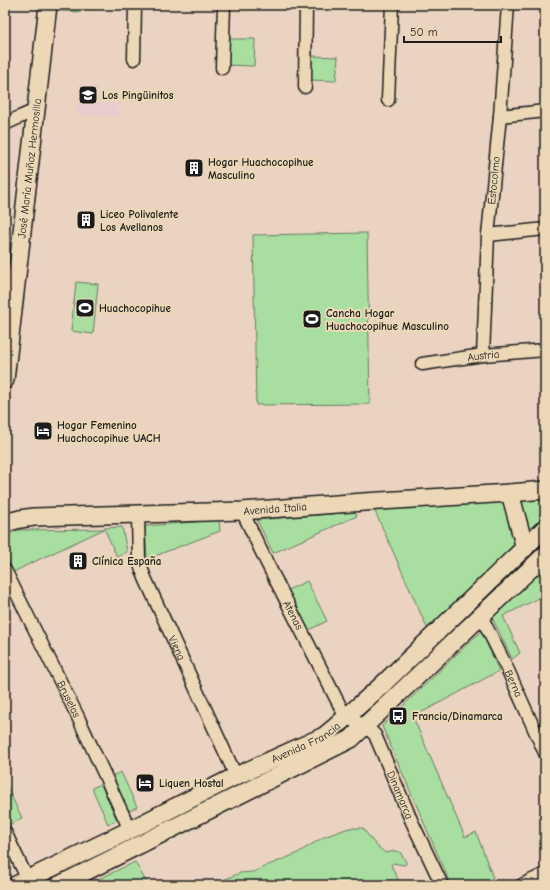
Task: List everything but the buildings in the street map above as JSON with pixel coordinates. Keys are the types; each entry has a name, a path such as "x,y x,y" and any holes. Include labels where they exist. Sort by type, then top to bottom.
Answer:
{"main road":[{"name":"José María Muñoz Hermosilla","path":"5,380 48,5"},
{"name":"Avenida Italia","path":"5,523 34,517 242,511 364,502 510,494 545,490"},
{"path":"510,494 525,548"},
{"name":"Avenida Francia","path":"22,882 130,830 236,776 324,736 346,718 545,528"},
{"name":"Avenida Francia","path":"59,885 351,739 545,555"}],"street":[{"path":"134,59 135,5"},
{"path":"222,68 224,5"},
{"path":"305,87 306,5"},
{"path":"388,100 392,5"},
{"name":"Estocolmo","path":"484,355 488,235 500,116 508,5"},
{"path":"5,124 36,110"},
{"path":"500,116 545,112"},
{"path":"488,235 545,229"},
{"name":"Austria","path":"422,364 484,355 545,350"},
{"name":"Atenas","path":"242,511 346,718"},
{"name":"Viena","path":"138,515 139,562 236,776"},
{"name":"Bruselas","path":"5,570 77,716 130,830"},
{"name":"Berna","path":"481,616 545,753"},
{"path":"346,718 366,726"},
{"name":"Dinamarca","path":"366,726 375,735 412,822 442,885"},
{"path":"5,832 22,882"},
{"path":"522,885 545,874"}],"shaded area":[{"name":"Los Pingüinitos","path":"79,85 98,87 97,103 118,104 118,117 77,114"}],"green space":[{"path":"61,5 81,5 81,12 61,11"},
{"path":"227,39 255,39 254,66 226,65"},
{"path":"310,56 338,57 336,81 309,80"},
{"name":"Cancha Hogar Huachocopihue Masculino","path":"367,233 370,404 256,405 253,235"},
{"name":"Huachocopihue","path":"76,282 98,284 93,334 71,331"},
{"path":"545,497 545,514 429,632 374,509"},
{"path":"355,512 357,516 273,553 257,520"},
{"path":"219,520 220,531 147,559 145,526"},
{"path":"122,527 127,552 117,557 104,528"},
{"path":"104,529 12,573 5,544 5,536 18,530"},
{"path":"545,562 545,595 503,616 520,653 512,659 490,613"},
{"path":"307,581 327,621 307,631 288,590"},
{"path":"481,631 499,671 413,717 465,837 476,832 493,878 478,885 451,885 382,726"},
{"path":"121,772 137,807 125,813 109,777"},
{"path":"5,783 22,818 5,827"},
{"path":"101,784 117,820 108,824 92,788"},
{"path":"349,828 363,828 376,845 386,853 394,851 400,852 406,864 393,863 391,865 401,885 212,885 240,873 253,872 296,854 324,837"},
{"path":"135,862 148,885 86,885"}],"place":[{"name":"Los Pingüinitos","path":"88,95"},
{"name":"Hogar Huachocopihue Masculino","path":"194,168"},
{"name":"Liceo Polivalente Los Avellanos","path":"86,220"},
{"name":"Huachocopihue","path":"85,308"},
{"name":"Cancha Hogar Huachocopihue Masculino","path":"312,319"},
{"name":"Hogar Femenino Huachocopihue UACH","path":"43,431"},
{"name":"Clínica España","path":"78,561"},
{"name":"Francia/Dinamarca","path":"398,716"},
{"name":"Liquen Hostal","path":"145,783"}]}
